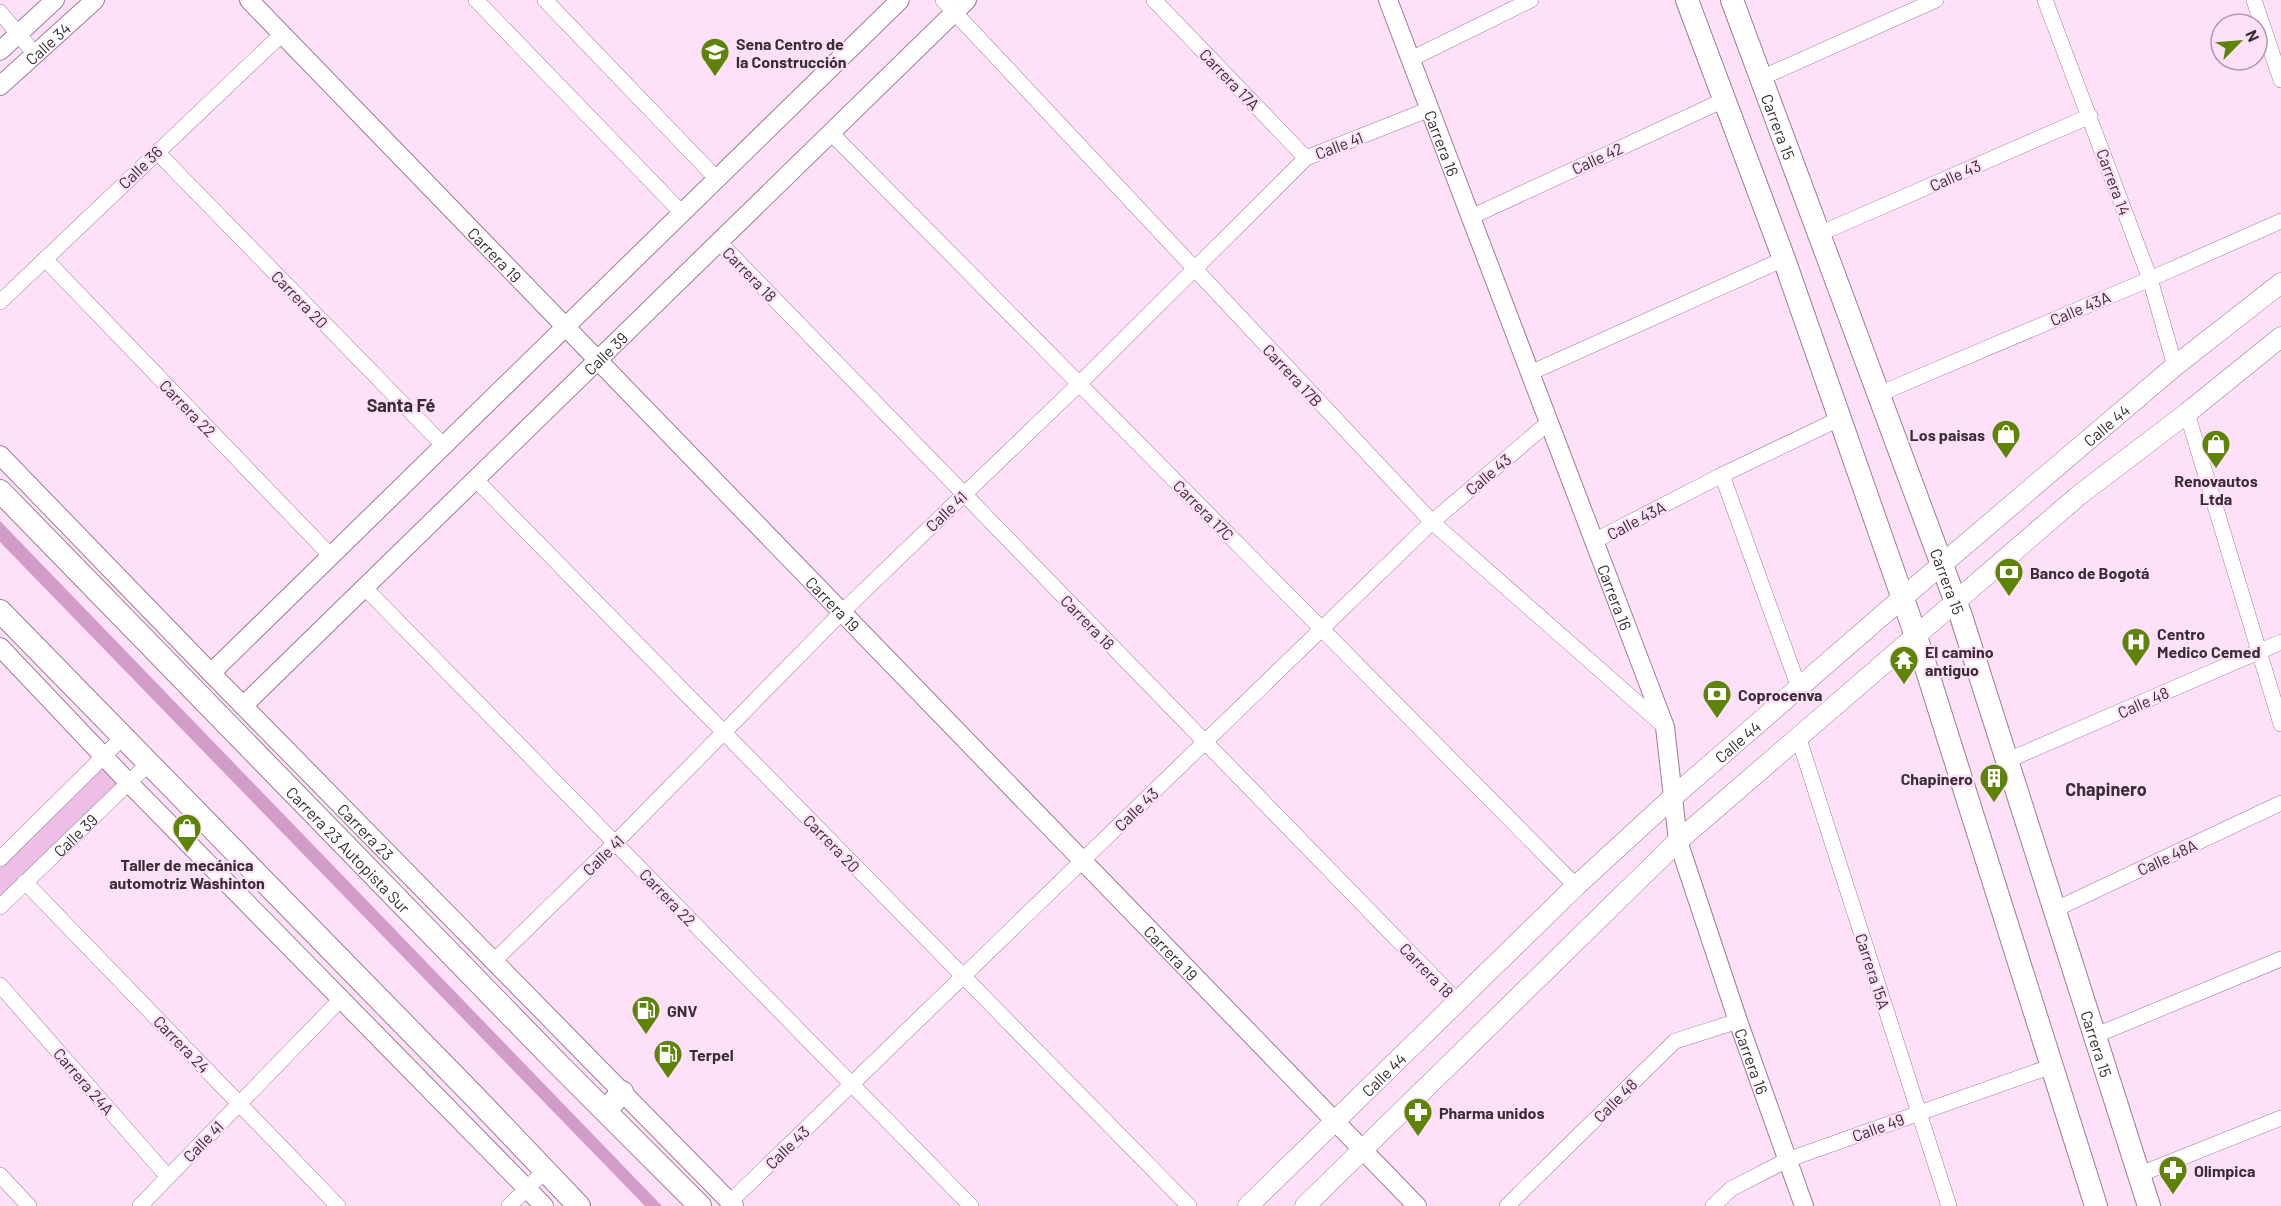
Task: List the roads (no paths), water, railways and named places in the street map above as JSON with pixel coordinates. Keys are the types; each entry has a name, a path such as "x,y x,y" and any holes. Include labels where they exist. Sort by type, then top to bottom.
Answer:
{"main road":[{"path":"1687,0 1784,259 1916,636 2096,1206"},
{"name":"Carrera 15","path":"1732,0 1943,564 2149,1206"},
{"name":"Calle 44","path":"1248,1206 1576,886 1673,797 2175,366 2281,283"},
{"path":"1305,1206 1678,841 2078,496 2187,414 2281,336"},
{"name":"Carrera 23 Autopista Sur","path":"0,491 700,1206"},
{"path":"0,611 579,1206"},
{"path":"606,1112 622,1092"}],"street":[{"name":"Calle 34","path":"0,51 56,0"},
{"name":"Calle 34","path":"0,86 95,0"},
{"name":"Carrera 19","path":"249,0 1418,1206"},
{"path":"476,0 682,213"},
{"path":"545,0 717,179"},
{"path":"211,673 444,446 569,330 682,213 900,0"},
{"name":"Carrera 16","path":"1388,0 1665,727 1678,841 1738,1021 1804,1206"},
{"path":"1411,60 1531,0"},
{"path":"1761,78 1936,0"},
{"name":"Carrera 14","path":"2045,0 2150,279 2175,366"},
{"path":"2254,0 2280,72"},
{"name":"Carrera 17A","path":"1157,1 1306,158"},
{"name":"Calle 39","path":"243,706 476,480 596,358 831,133 955,4"},
{"name":"Carrera 17B","path":"955,4 1194,269 1431,522 1665,727"},
{"path":"0,12 35,54"},
{"name":"Calle 36","path":"0,302 282,34"},
{"name":"Calle 42","path":"1471,217 1724,100"},
{"name":"Calle 41","path":"494,961 615,843 842,612 1079,384 1306,158 1430,109"},
{"name":"Calle 43","path":"1820,234 2090,116"},
{"name":"Carrera 17C","path":"831,133 1576,886"},
{"name":"Carrera 20","path":"156,152 444,446"},
{"name":"Calle 43A","path":"1879,394 2281,221"},
{"name":"Carrera 18","path":"719,242 1458,1002"},
{"name":"Carrera 22","path":"45,259 332,556"},
{"path":"1530,373 1784,259"},
{"path":"2187,414 2281,724"},
{"name":"Calle 43A","path":"1594,541 1722,475 1839,419"},
{"name":"Calle 43","path":"732,1204 852,1084 1431,522 1549,422"},
{"name":"Carrera 23","path":"0,454 243,706 732,1204"},
{"path":"1722,475 1799,688"},
{"name":"Carrera 20","path":"476,480 1189,1206"},
{"name":"Carrera 22","path":"364,588 970,1206"},
{"name":"Calle 48","path":"2006,761 2281,642"},
{"path":"0,647 129,783 544,1206"},
{"name":"Carrera 15A","path":"1798,736 1949,1206"},
{"path":"0,859 123,737"},
{"name":"Calle 39","path":"0,906 149,763"},
{"name":"Calle 48A","path":"2054,910 2281,803"},
{"name":"Carrera 24","path":"25,882 338,1206"},
{"path":"2094,1036 2281,959"},
{"name":"Carrera 24A","path":"0,984 168,1177"},
{"name":"Calle 41","path":"143,1205 342,998"},
{"name":"Calle 48","path":"1508,1206 1675,1041 1738,1021"},
{"name":"Calle 49","path":"1713,1206 1731,1190 1787,1160 2052,1066"},
{"path":"2138,1175 2281,1118"},
{"path":"509,1206 546,1170"},
{"path":"0,1175 29,1206"}],"place":[{"name":"Sena Centro de la Construcción","path":"715,78"},
{"name":"Los paisas","path":"2006,460"},
{"name":"Renovautos Ltda","path":"2216,470"},
{"name":"Banco de Bogotá","path":"2009,598"},
{"name":"Centro Medico Cemed","path":"2136,668"},
{"name":"El camino antiguo","path":"1904,686"},
{"name":"Coprocenva","path":"1717,720"},
{"name":"Chapinero","path":"1994,804"},
{"name":"Taller de mecánica automotriz Washinton","path":"187,854"},
{"name":"GNV","path":"646,1036"},
{"name":"Terpel","path":"668,1080"},
{"name":"Pharma unidos","path":"1418,1138"},
{"name":"Olimpica","path":"2173,1196"}],"district":[{"name":"Santa Fé","path":"401,405"},
{"name":"Chapinero","path":"2106,789"}]}
